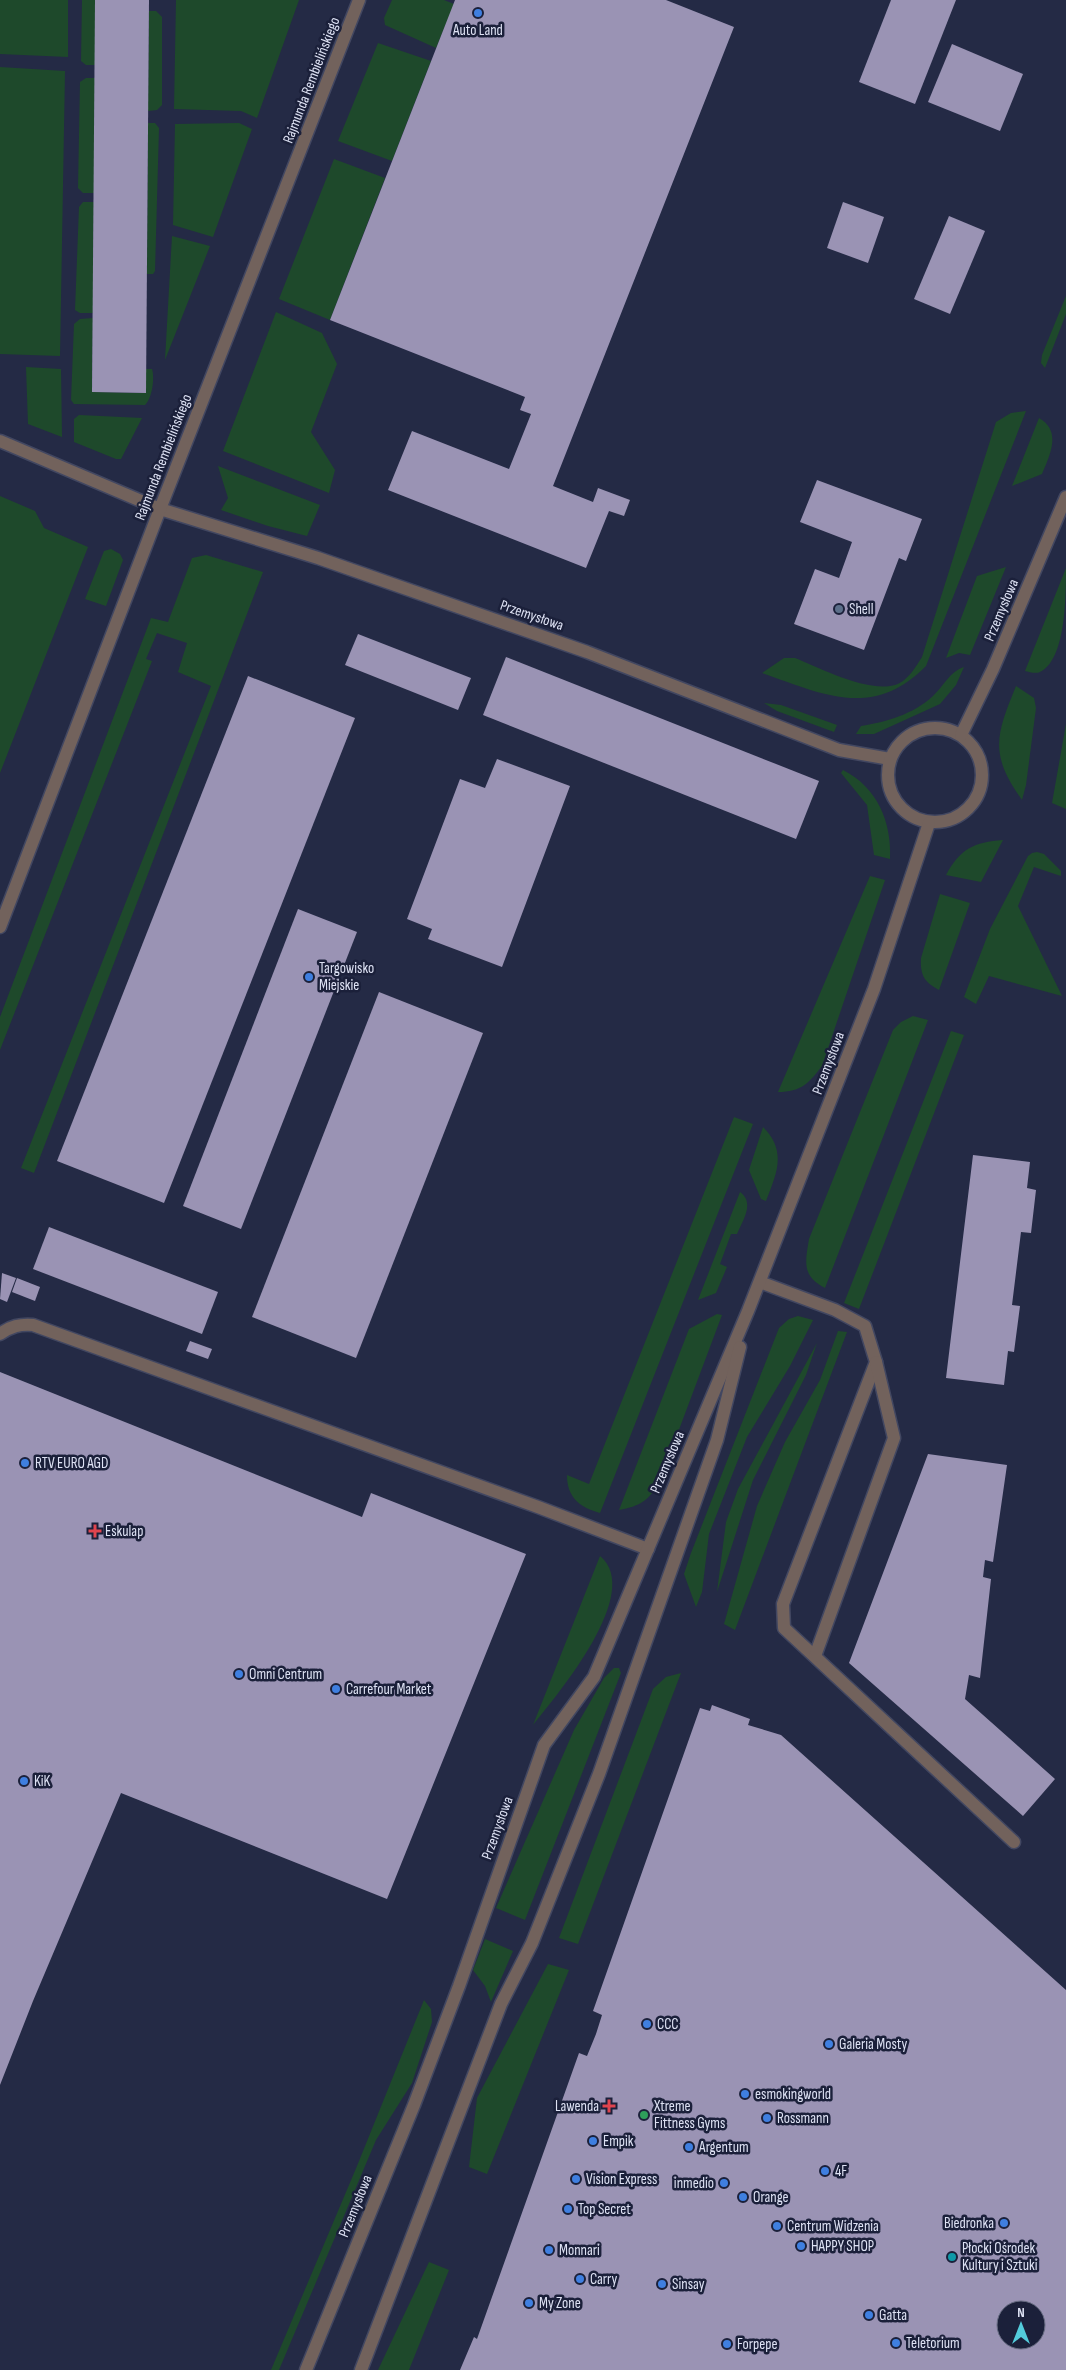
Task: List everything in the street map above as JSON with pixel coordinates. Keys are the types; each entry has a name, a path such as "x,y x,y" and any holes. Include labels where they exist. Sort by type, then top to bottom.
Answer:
{"street":[{"name":"Rajmunda Rembielińskiego","path":"0,927 160,508 359,0"},
{"name":"Przemysłowa","path":"0,441 160,508 318,558 587,652 839,750 890,759"},
{"name":"Przemysłowa","path":"961,735 993,669 1066,497"},
{"path":"941,728 961,735 976,750 983,770 980,792 969,810 950,821 929,823 909,816 894,801 887,780 890,759 902,742 920,730 941,728"},
{"name":"Przemysłowa","path":"306,2370 418,2096 544,1745 594,1677 760,1282 874,989 929,823"},
{"path":"760,1282 835,1310 865,1326 876,1362 894,1438 815,1656"},
{"name":"Przemysłowa","path":"361,2370 501,2004 532,1943 599,1774 717,1440 748,1311"},
{"path":"0,1334 8,1328 22,1324 34,1325 538,1507 648,1550"},
{"path":"876,1362 783,1604 784,1628 1014,1842"}],"green space":[{"path":"0,0 68,0 68,57 0,54"},
{"path":"82,0 95,0 95,65 86,65 81,61"},
{"path":"176,0 299,0 257,118 241,111 174,109"},
{"path":"392,0 444,0 454,4 436,48 385,25 384,18"},
{"path":"149,11 156,11 162,17 162,105 157,110 148,111"},
{"path":"378,43 431,61 392,161 338,141"},
{"path":"0,67 65,71 60,356 0,354"},
{"path":"86,78 95,78 94,193 83,193 78,188 80,82"},
{"path":"148,123 155,123 159,128 155,271 153,274 147,274"},
{"path":"239,123 252,129 213,237 173,225 175,124"},
{"path":"334,159 385,178 330,320 279,299"},
{"path":"83,202 94,202 93,313 80,313 75,310 79,207"},
{"path":"172,236 210,246 165,360"},
{"path":"1066,296 1066,314 1045,368 1041,363 1042,355"},
{"path":"276,312 322,333 337,364 311,432 335,470 329,493 223,451"},
{"path":"93,318 92,392 145,393 146,369 152,369 152,388 145,405 74,404 71,400 74,324 80,319"},
{"path":"26,367 61,369 62,437 28,424"},
{"path":"1026,411 926,666 906,683 886,693 867,697 847,698 805,688 762,673 784,658 795,658 849,680 865,684 892,686 906,679 922,657 996,422 1011,413"},
{"path":"79,415 142,418 121,459 116,459 74,442 74,419"},
{"path":"1039,418 1046,423 1052,436 1051,451 1048,459 1042,474 1012,486"},
{"path":"218,466 320,505 307,536 268,526 221,510 228,498"},
{"path":"0,496 35,511 44,528 88,547 0,773"},
{"path":"111,549 120,554 123,560 106,606 85,599 104,551"},
{"path":"206,555 263,572 34,1173 21,1168 211,686 178,672 187,643 157,633 146,659 152,661 0,1050 0,1017 151,618 168,622 192,558"},
{"path":"1006,567 970,655 959,653 946,658 977,576"},
{"path":"1066,568 1063,626 1055,655 1049,665 1040,672 1025,671"},
{"path":"964,667 956,685 940,704 874,734 856,734 861,726 890,719 917,708 933,696 954,672"},
{"path":"1016,686 1034,698 1036,708 1026,785 1022,800 1004,770 999,744 1000,731"},
{"path":"764,703 781,705 837,725 834,732 777,711"},
{"path":"1066,724 1066,809 1052,803"},
{"path":"843,770 865,786 880,807 888,832 890,859 874,855 867,805 841,773"},
{"path":"1003,840 981,882 946,875 957,859 969,849 976,845"},
{"path":"1037,852 1044,854 1061,871 1061,876 1034,867 1018,906 1062,996 989,976 976,1004 964,997 990,929 1028,856"},
{"path":"870,876 885,880 822,1066 813,1077 799,1088 778,1092"},
{"path":"940,894 970,903 939,990 926,981 922,973 921,958"},
{"path":"913,1016 928,1020 825,1288 812,1279 807,1268 809,1239 893,1030 901,1022"},
{"path":"951,1031 964,1035 859,1309 844,1303"},
{"path":"734,1117 753,1124 600,1513 593,1511 580,1504 572,1495 567,1475 589,1484"},
{"path":"763,1127 775,1145 778,1162 774,1181 766,1201 761,1199 749,1170"},
{"path":"740,1192 747,1201 746,1212 737,1234 731,1234 720,1264 727,1267 716,1293 698,1300"},
{"path":"717,1314 722,1315 659,1483 643,1502 633,1507 619,1510 689,1329"},
{"path":"798,1316 813,1320 790,1366 747,1437 709,1534 702,1592 696,1607 684,1574 691,1553 779,1328 789,1319"},
{"path":"838,1331 847,1332 735,1630 724,1624 757,1506 785,1442 820,1380"},
{"path":"817,1343 806,1375 753,1480 717,1592 726,1522 738,1489"},
{"path":"600,1556 611,1572 612,1593 605,1617 577,1667 533,1725"},
{"path":"614,1668 619,1668 621,1673 525,1920 496,1908 574,1730 604,1678"},
{"path":"681,1673 578,1944 559,1938 653,1689 666,1677"},
{"path":"485,1939 513,1951 491,2002 485,1986 473,1970"},
{"path":"548,1964 569,1970 487,2174 469,2167 477,2098"},
{"path":"424,2000 431,2009 432,2022 412,2083 376,2140 279,2370 271,2370 357,2166"},
{"path":"429,2262 449,2270 409,2370 378,2370"}],"building":[{"path":"95,0 149,0 146,393 92,392"},
{"path":"455,0 666,0 734,27 553,486 593,502 598,488 630,500 624,516 609,511 586,568 388,490 412,431 509,469 531,414 520,410 525,397 330,320"},
{"path":"891,0 956,0 915,104 859,82"},
{"path":"952,44 1023,74 1000,131 928,102"},
{"path":"843,202 884,217 868,263 827,248"},
{"path":"949,216 985,231 950,314 914,299"},
{"path":"817,480 922,519 906,561 899,558 864,650 794,624 815,569 839,578 852,542 800,522"},
{"path":"358,634 471,678 458,710 345,665"},
{"path":"506,657 819,781 796,839 483,715"},
{"path":"248,676 355,718 164,1203 57,1161"},
{"path":"497,759 570,786 502,967 428,939 432,929 407,919 460,779 485,788"},
{"path":"298,909 357,932 241,1229 183,1206"},
{"path":"379,992 483,1033 356,1358 252,1317"},
{"path":"973,1155 1030,1162 1027,1188 1036,1190 1031,1233 1021,1232 1012,1305 1020,1306 1014,1352 1008,1351 1004,1385 946,1378"},
{"path":"49,1227 218,1292 202,1334 33,1269"},
{"path":"2,1273 16,1278 7,1302 0,1299"},
{"path":"17,1278 40,1287 35,1301 12,1292"},
{"path":"190,1341 212,1349 208,1359 186,1351"},
{"name":"Omni Centrum","path":"0,1372 362,1517 371,1493 526,1554 387,1899 121,1793 33,2001 0,2085"},
{"path":"928,1454 1007,1465 993,1562 985,1560 983,1577 991,1579 980,1678 969,1675 965,1699 1055,1779 1023,1816 849,1663"},
{"name":"Galeria Mosty","path":"712,1705 750,1719 748,1725 781,1735 1066,1990 1066,2370 460,2370 474,2337 477,2339 579,2053 587,2056 596,2034 602,2015 593,2011 700,1708 710,1711"}],"place":[{"name":"Auto Land","path":"478,13"},
{"name":"Shell","path":"839,609"},
{"name":"Targowisko Miejskie","path":"309,977"},
{"name":"RTV EURO AGD","path":"25,1463"},
{"name":"Eskulap","path":"95,1531"},
{"name":"Omni Centrum","path":"239,1674"},
{"name":"Carrefour Market","path":"336,1689"},
{"name":"KiK","path":"24,1781"},
{"name":"CCC","path":"647,2024"},
{"name":"Galeria Mosty","path":"829,2044"},
{"name":"esmokingworld","path":"745,2094"},
{"name":"Lawenda","path":"609,2106"},
{"name":"Xtreme Fittness Gyms","path":"644,2115"},
{"name":"Rossmann","path":"767,2118"},
{"name":"Empik","path":"593,2141"},
{"name":"Argentum","path":"689,2147"},
{"name":"4F","path":"825,2171"},
{"name":"Vision Express","path":"576,2179"},
{"name":"inmedio","path":"724,2183"},
{"name":"Orange","path":"743,2197"},
{"name":"Top Secret","path":"568,2209"},
{"name":"Biedronka","path":"1004,2223"},
{"name":"Centrum Widzenia","path":"777,2226"},
{"name":"HAPPY SHOP","path":"801,2246"},
{"name":"Monnari","path":"549,2250"},
{"name":"Płocki Ośrodek Kultury i Sztuki","path":"952,2257"},
{"name":"Carry","path":"580,2279"},
{"name":"Sinsay","path":"662,2284"},
{"name":"My Zone","path":"529,2303"},
{"name":"Gatta","path":"869,2315"},
{"name":"Teletorium","path":"896,2343"},
{"name":"Forpepe","path":"727,2344"}]}
